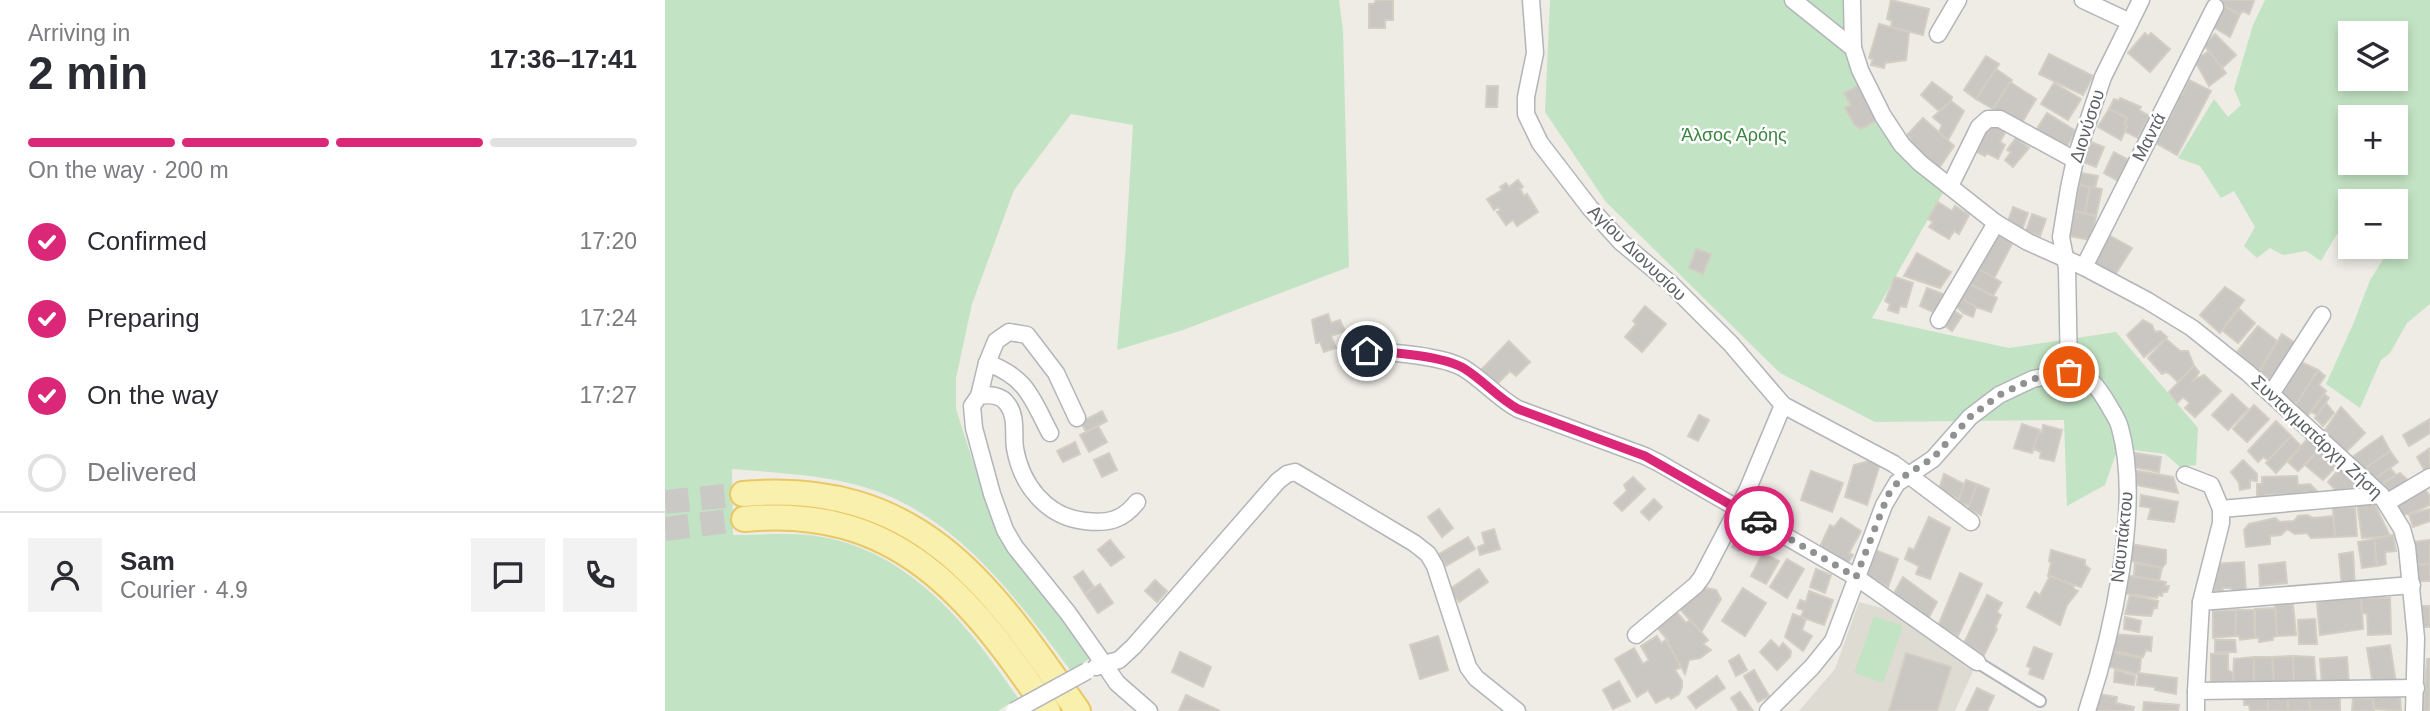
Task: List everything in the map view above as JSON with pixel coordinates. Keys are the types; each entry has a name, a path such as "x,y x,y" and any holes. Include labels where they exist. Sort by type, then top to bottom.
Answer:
{"main road":[{"path":"743,494 800,492 839,498 879,510 929,538 950,554 998,601 1029,640 1078,711"},
{"path":"744,519 787,517 826,521 866,533 907,554 936,574 961,597 999,643 1048,711"}],"street":[{"name":"Αγίου Διονυσίου","path":"1531,0 1535,53 1525,109 1536,136 1598,218 1731,344 1783,405"},
{"path":"1793,0 1853,48"},
{"path":"1852,0 1853,48"},
{"path":"1938,34 1958,0"},
{"path":"2083,0 2130,22"},
{"name":"Διονύσου","path":"2066,259 2061,240 2062,228 2075,160 2103,77 2141,0"},
{"name":"Μαντά","path":"2084,267 2215,7"},
{"name":"Συνταγματάρχη Ζήση","path":"1853,48 1860,70 1893,133 1913,156 1996,223 2028,242 2084,267 2148,301 2192,328 2271,394 2383,499 2405,538 2423,638 2414,711"},
{"path":"1949,186 1979,127 1988,119 2000,119 2075,160"},
{"path":"1939,320 1996,223"},
{"path":"1768,711 1825,653 1843,617 1888,495 1896,483 1939,453 1970,417 1999,395 2033,379 2069,372 2066,259"},
{"path":"2271,394 2322,314"},
{"path":"1077,418 1056,373 1027,335 1009,332 996,341 987,363 979,396 972,406 974,428 1005,530 1117,683 1149,711"},
{"path":"1367,351 1413,356 1457,365 1518,409 1645,456 1856,577 1977,662 2040,701"},
{"path":"987,363 1016,376 1029,393 1050,433"},
{"name":"Ναυπάκτου","path":"2069,372 2086,376 2095,382 2120,425 2127,465 2125,541 2109,630 2087,711"},
{"path":"979,396 994,396 1009,405 1013,415 1015,447 1020,468 1034,492 1053,512 1076,520 1103,522 1121,518 1137,502"},
{"path":"1636,635 1696,585 1738,510 1783,405 1877,454 1909,474 1971,522"},
{"path":"1014,711 1052,688 1087,671 1119,660 1278,481 1287,474 1296,472 1428,554 1437,571 1468,667 1476,678 1517,711"},
{"path":"2185,475 2211,485 2221,509 2221,523 2201,602 2196,711"},
{"path":"2221,509 2383,499 2430,477"},
{"path":"2201,602 2412,585"},
{"path":"2196,691 2416,688"}],"shaded area":[{"path":"1859,602 1896,612 1974,669 1955,711 1799,711 1835,669"}],"green space":[{"path":"665,0 1339,0 1343,30 1349,267 1183,330 1117,350 1133,125 1071,114 1014,190 972,304 956,378 956,409 997,530 1092,657 1071,671 1029,615 982,562 928,517 897,500 864,487 832,479 732,469 733,535 809,535 844,542 875,555 904,572 931,592 955,616 1018,698 998,711 665,711"},
{"name":"Άλσος Αρόης","path":"1550,0 1847,0 1852,69 1944,191 1872,318 2009,348 2116,332 2198,428 2196,465 2180,467 2165,454 2118,448 2105,485 2067,506 2064,420 1875,422 1780,373 1606,202 1545,112"},
{"path":"2265,0 2430,0 2430,304 2407,323 2390,353 2381,360 2360,408 2326,384 2370,280 2383,259 2408,259 2408,189 2338,189 2338,234 2321,261 2306,251 2283,255 2270,248 2257,258 2244,246 2255,227 2234,191 2221,198 2200,166 2178,158 2214,99 2228,117 2241,105 2234,89 2253,25"},
{"path":"1874,616 1903,626 1883,683 1854,673"}],"building":[{"path":"1376,0 1393,0 1393,20 1385,20 1385,28 1369,28 1369,4 1374,4"},
{"path":"1891,0 1929,9 1923,35 1891,27 1892,21 1887,19"},
{"path":"2223,0 2254,1 2249,14 2243,11 2240,14 2221,5"},
{"path":"2221,5 2240,14 2230,37 2210,25"},
{"path":"1879,24 1909,32 1906,60 1885,63 1884,68 1871,65 1873,59 1869,58"},
{"path":"2145,33 2148,36 2151,33 2170,49 2150,72 2128,53"},
{"path":"2215,34 2236,55 2222,68 2204,45"},
{"path":"2209,51 2226,73 2209,86 2195,61"},
{"path":"2049,54 2093,76 2083,95 2039,74"},
{"path":"1986,56 1999,64 1976,99 1964,90"},
{"path":"1996,69 2012,80 1993,109 1976,99"},
{"path":"2189,80 2211,91 2177,155 2156,143 2155,138 2160,136 2167,122 2166,117 2171,116 2178,101 2176,96 2182,95"},
{"path":"1932,82 1952,97 1939,111 1921,95"},
{"path":"2010,82 2036,99 2020,126 1993,109"},
{"path":"2054,83 2081,99 2068,120 2041,104"},
{"path":"1859,85 1878,120 1861,129 1854,124 1845,108 1851,105 1844,93"},
{"path":"1487,86 1498,86 1497,107 1486,107"},
{"path":"2120,98 2141,107 2139,110 2149,116 2138,138 2124,131 2127,118 2109,109 2114,99 2119,101"},
{"path":"1951,101 1964,111 1948,140 1939,132 1942,125 1933,117"},
{"path":"2109,109 2127,118 2124,124 2127,126 2121,140 2098,127"},
{"path":"2047,113 2076,131 2064,151 2035,132"},
{"path":"1923,118 1954,146 1939,168 1908,141 1911,138 1907,135"},
{"path":"1993,123 2006,131 2000,142 2005,145 1998,159 1971,149 1983,127 1989,130"},
{"path":"2016,138 2029,148 2013,167 2005,160 2011,152 2007,150"},
{"path":"2091,142 2104,147 2096,167 2083,162"},
{"path":"2114,152 2132,162 2122,183 2104,173"},
{"path":"2081,173 2098,176 2095,188 2079,185"},
{"path":"1518,180 1523,187 1520,189 1524,196 1527,194 1538,212 1517,226 1513,220 1506,225 1497,212 1500,210 1498,207 1494,210 1487,199 1502,190 1500,187 1506,183 1509,187"},
{"path":"2079,185 2090,187 2085,213 2074,211"},
{"path":"2090,187 2102,189 2096,216 2085,213"},
{"path":"1938,202 1952,211 1955,206 1969,215 1959,234 1954,231 1949,239 1929,227 1933,222 1928,219"},
{"path":"2013,207 2028,213 2022,230 2007,224"},
{"path":"2074,211 2096,216 2091,240 2069,236"},
{"path":"2032,214 2046,219 2040,236 2026,231"},
{"path":"1997,232 2013,242 1994,278 1976,267"},
{"path":"2107,234 2132,248 2115,275 2092,263"},
{"path":"1696,249 1711,254 1703,274 1689,268"},
{"path":"1917,253 1951,272 1940,288 1904,276"},
{"path":"1976,267 2001,282 1993,296 1968,283"},
{"path":"1895,277 1913,283 1906,307 1900,306 1898,313 1888,310 1890,304 1885,301"},
{"path":"1968,283 1997,298 1991,312 1960,298"},
{"path":"2225,287 2244,300 2220,333 2200,315"},
{"path":"1927,288 1943,294 1935,313 1920,306"},
{"path":"1960,298 1976,307 1973,317 1963,313 1955,305"},
{"path":"1645,306 1666,324 1642,352 1625,337 1636,324 1633,321"},
{"path":"1950,308 1962,316 1952,331 1945,326 1947,324 1942,319"},
{"path":"2239,309 2255,323 2238,343 2222,330"},
{"path":"1328,314 1331,323 1340,320 1345,331 1331,336 1336,348 1324,352 1320,342 1316,343 1312,320"},
{"path":"2143,320 2152,325 2155,332 2160,331 2167,337 2144,357 2127,335"},
{"path":"2258,326 2277,341 2259,372 2237,352"},
{"path":"2282,334 2298,345 2274,382 2259,372"},
{"path":"2166,339 2180,351 2188,351 2194,366 2178,382 2166,372 2162,374 2148,358"},
{"path":"1509,341 1530,362 1516,376 1510,371 1495,386 1480,371"},
{"path":"2297,360 2318,370 2298,402 2292,402 2279,390"},
{"path":"2194,366 2199,372 2194,380 2204,375 2221,391 2195,417 2185,408 2190,403 2183,397 2177,403 2169,392"},
{"path":"2318,370 2325,376 2319,385 2326,391 2307,417 2295,406"},
{"path":"2232,394 2248,409 2228,430 2212,415"},
{"path":"2324,394 2329,398 2317,415 2311,412"},
{"path":"2326,403 2334,413 2323,426 2315,418"},
{"path":"2254,405 2269,419 2247,442 2233,429"},
{"path":"2341,407 2365,433 2344,454 2323,433"},
{"path":"1102,411 1107,421 1086,432 1081,422"},
{"path":"1699,415 1709,420 1698,441 1688,436"},
{"path":"2430,419 2430,433 2409,446 2403,435"},
{"path":"2276,421 2291,436 2268,460 2263,457 2258,462 2248,451"},
{"path":"2022,424 2040,430 2032,453 2014,448"},
{"path":"2043,425 2062,430 2054,461 2040,458 2041,452 2033,449 2039,432 2042,433"},
{"path":"1098,426 1107,442 1089,452 1080,435"},
{"path":"2291,436 2301,446 2276,473 2266,463"},
{"path":"2382,436 2390,451 2363,470 2351,458"},
{"path":"2308,438 2319,450 2298,471 2288,462"},
{"path":"1075,442 1080,454 1063,462 1057,451"},
{"path":"2430,448 2430,468 2425,471 2417,457"},
{"path":"2319,450 2336,467 2323,480 2305,465"},
{"path":"2390,451 2398,462 2375,479 2363,470"},
{"path":"1109,453 1117,470 1102,477 1094,460"},
{"path":"2135,453 2161,457 2159,472 2133,467"},
{"path":"1876,459 1879,467 1867,505 1845,497 1854,465"},
{"path":"2243,460 2257,474 2257,481 2250,480 2250,488 2240,490 2239,483 2231,472"},
{"path":"2340,468 2361,487 2351,495 2341,496 2328,482"},
{"path":"2390,468 2396,475 2380,485 2375,479"},
{"path":"2133,470 2173,477 2178,493 2131,484"},
{"path":"1811,471 1843,483 1832,512 1801,500"},
{"path":"2400,473 2410,482 2391,494 2383,483"},
{"path":"1944,474 1964,484 1959,499 1939,489"},
{"path":"2297,476 2298,485 2310,484 2319,493 2305,495 2305,492 2300,493 2300,496 2288,497 2287,494 2265,495 2265,498 2257,499 2257,484 2262,484 2262,477"},
{"path":"1633,477 1645,489 1622,511 1614,503 1627,491 1624,485"},
{"path":"1966,480 1977,484 1969,506 1958,502"},
{"path":"1977,484 1989,489 1981,515 1968,509"},
{"path":"2423,487 2430,496 2430,505 2409,514 2398,515 2393,505"},
{"path":"2141,495 2178,502 2174,522 2148,519 2151,508 2140,506"},
{"path":"1654,499 1662,507 1649,520 1641,512"},
{"path":"2357,503 2374,503 2390,536 2362,538"},
{"path":"2355,507 2357,536 2335,537 2333,508"},
{"path":"1439,509 1453,528 1442,537 1428,517"},
{"path":"2430,509 2430,521 2413,527 2409,514"},
{"path":"2307,515 2313,518 2333,516 2335,537 2311,538 2307,533 2295,534 2287,529 2281,535 2270,536 2270,544 2246,547 2244,530 2249,524 2275,518 2280,522 2294,521 2298,516"},
{"path":"1929,517 1950,528 1930,579 1916,574 1919,566 1905,559 1909,548 1914,550"},
{"path":"1841,518 1861,531 1849,553 1853,555 1846,566 1818,551 1830,525 1834,527"},
{"path":"1746,523 1762,532 1753,548 1744,543 1739,551 1732,547"},
{"path":"1494,529 1500,549 1480,555 1478,547 1485,544 1482,533"},
{"path":"2393,535 2396,551 2385,552 2386,564 2377,566 2374,539"},
{"path":"1468,537 1475,549 1446,566 1439,554"},
{"path":"2374,539 2377,566 2362,568 2358,542"},
{"path":"1110,540 1124,557 1111,566 1098,550"},
{"path":"2430,540 2430,564 2417,565 2413,542"},
{"path":"2131,544 2166,550 2166,563 2162,568 2127,560"},
{"path":"1875,550 1898,559 1888,587 1862,573"},
{"path":"2051,550 2085,560 2085,565 2090,569 2081,587 2048,576"},
{"path":"2353,552 2355,586 2342,587 2339,554"},
{"path":"1763,553 1779,561 1766,584 1751,576"},
{"path":"1787,559 1804,569 1787,598 1770,587"},
{"path":"2244,562 2246,591 2233,592 2231,588 2223,588 2223,592 2214,591 2213,564"},
{"path":"2285,562 2287,583 2260,586 2259,565"},
{"path":"2135,563 2162,568 2159,581 2134,576"},
{"path":"2430,564 2430,581 2417,581 2417,565"},
{"path":"1479,569 1488,582 1459,602 1450,589"},
{"path":"1816,569 1831,575 1825,593 1810,587"},
{"path":"1083,571 1094,587 1085,594 1074,577"},
{"path":"1960,573 1982,584 1958,636 1938,626"},
{"path":"2125,575 2166,582 2165,586 2169,586 2167,592 2157,598 2121,593"},
{"path":"2050,576 2073,585 2078,591 2067,605 2060,625 2027,607 2035,592 2040,595"},
{"path":"1903,577 1937,602 1926,623 1893,595"},
{"path":"1155,580 1167,591 1157,602 1145,591"},
{"path":"1100,584 1113,603 1098,613 1085,594"},
{"path":"1701,587 1716,590 1721,599 1701,632 1679,608"},
{"path":"1743,588 1766,603 1745,636 1722,621"},
{"path":"1809,591 1833,600 1824,625 1801,617 1804,610 1797,608 1800,600 1806,602"},
{"path":"1987,595 2002,603 1997,612 2001,615 1995,628 1997,629 1984,655 1964,643"},
{"path":"2130,595 2158,601 2157,608 2154,608 2151,616 2125,614"},
{"path":"2361,598 2390,598 2391,634 2368,635 2367,614 2362,613"},
{"path":"2361,598 2363,629 2320,635 2317,603 2322,600"},
{"path":"2293,604 2296,635 2277,636 2275,605"},
{"path":"2420,606 2430,606 2430,627 2421,627"},
{"path":"2275,608 2277,636 2273,637 2273,640 2259,642 2259,638 2255,638 2255,609"},
{"path":"1674,609 1686,623 1690,620 1701,632 1708,640 1703,644 1711,650 1700,658 1689,660 1685,674 1668,640 1655,625"},
{"path":"2236,610 2254,610 2255,638 2240,640 2239,636 2235,636"},
{"path":"2236,610 2235,636 2213,638 2213,611"},
{"path":"1793,614 1806,619 1802,630 1812,636 1803,651 1785,637"},
{"path":"2125,617 2141,621 2139,632 2124,629"},
{"path":"2315,619 2317,644 2299,644 2298,620"},
{"path":"2112,634 2152,637 2151,651 2146,650 2143,657 2109,650"},
{"path":"1438,636 1448,670 1420,679 1410,645"},
{"path":"1657,636 1661,643 1666,640 1681,667 1675,670 1682,681 1682,687 1679,694 1671,699 1669,696 1656,703 1648,690 1637,697 1615,659 1634,648 1643,664 1649,660 1641,646"},
{"path":"1771,640 1779,648 1783,643 1791,651 1790,657 1777,670 1760,652"},
{"path":"2215,640 2235,640 2236,652 2215,652"},
{"path":"2390,645 2396,683 2373,686 2367,648"},
{"path":"2034,647 2052,654 2043,679 2029,674 2031,668 2027,666"},
{"path":"2107,651 2141,658 2140,670 2136,674 2103,665"},
{"path":"1180,652 1211,667 1203,687 1172,672"},
{"path":"1906,653 1951,667 1937,711 1889,711"},
{"path":"2211,654 2228,654 2228,670 2233,673 2233,685 2211,684"},
{"path":"1739,655 1747,670 1736,676 1729,661"},
{"path":"2293,656 2294,683 2274,685 2272,657"},
{"path":"2293,656 2314,657 2316,683 2294,683"},
{"path":"2254,657 2254,685 2233,685 2234,659"},
{"path":"2254,657 2272,657 2274,685 2254,685"},
{"path":"2347,657 2349,686 2322,686 2320,659"},
{"path":"2427,659 2430,659 2430,711 2423,711"},
{"path":"1754,670 1769,696 1758,702 1744,676"},
{"path":"2115,670 2135,676 2134,685 2114,682"},
{"path":"2138,673 2177,678 2176,694 2137,685"},
{"path":"1717,676 1725,688 1696,708 1688,697"},
{"path":"1619,681 1630,701 1613,709 1603,690"},
{"path":"1977,688 1994,696 1987,711 1966,711"},
{"path":"1740,692 1753,711 1739,711 1731,698"},
{"path":"2098,694 2117,697 2116,703 2134,707 2133,711 2093,711"},
{"path":"2400,694 2401,711 2373,709 2373,699 2378,695"},
{"path":"1186,695 1220,711 1179,711"},
{"path":"2268,697 2268,711 2250,711 2249,705 2244,705 2244,698"},
{"path":"2268,697 2288,698 2288,711 2268,711"},
{"path":"2340,697 2340,711 2310,711 2309,698"},
{"path":"2288,698 2309,698 2310,711 2288,711"},
{"path":"2353,698 2373,699 2374,711 2352,711"},
{"path":"2144,702 2179,705 2178,711 2143,711"}],"tunnel":[{"path":"665,502 743,494"},
{"path":"665,529 744,519"}],"way so far":[{"path":"1759,521 1856,577 1888,495 1900,479 1933,458 1970,417 1999,395 2033,379 2069,372"}],"route":[{"path":"1367,351 1413,356 1457,365 1518,409 1645,456 1759,521"}]}
